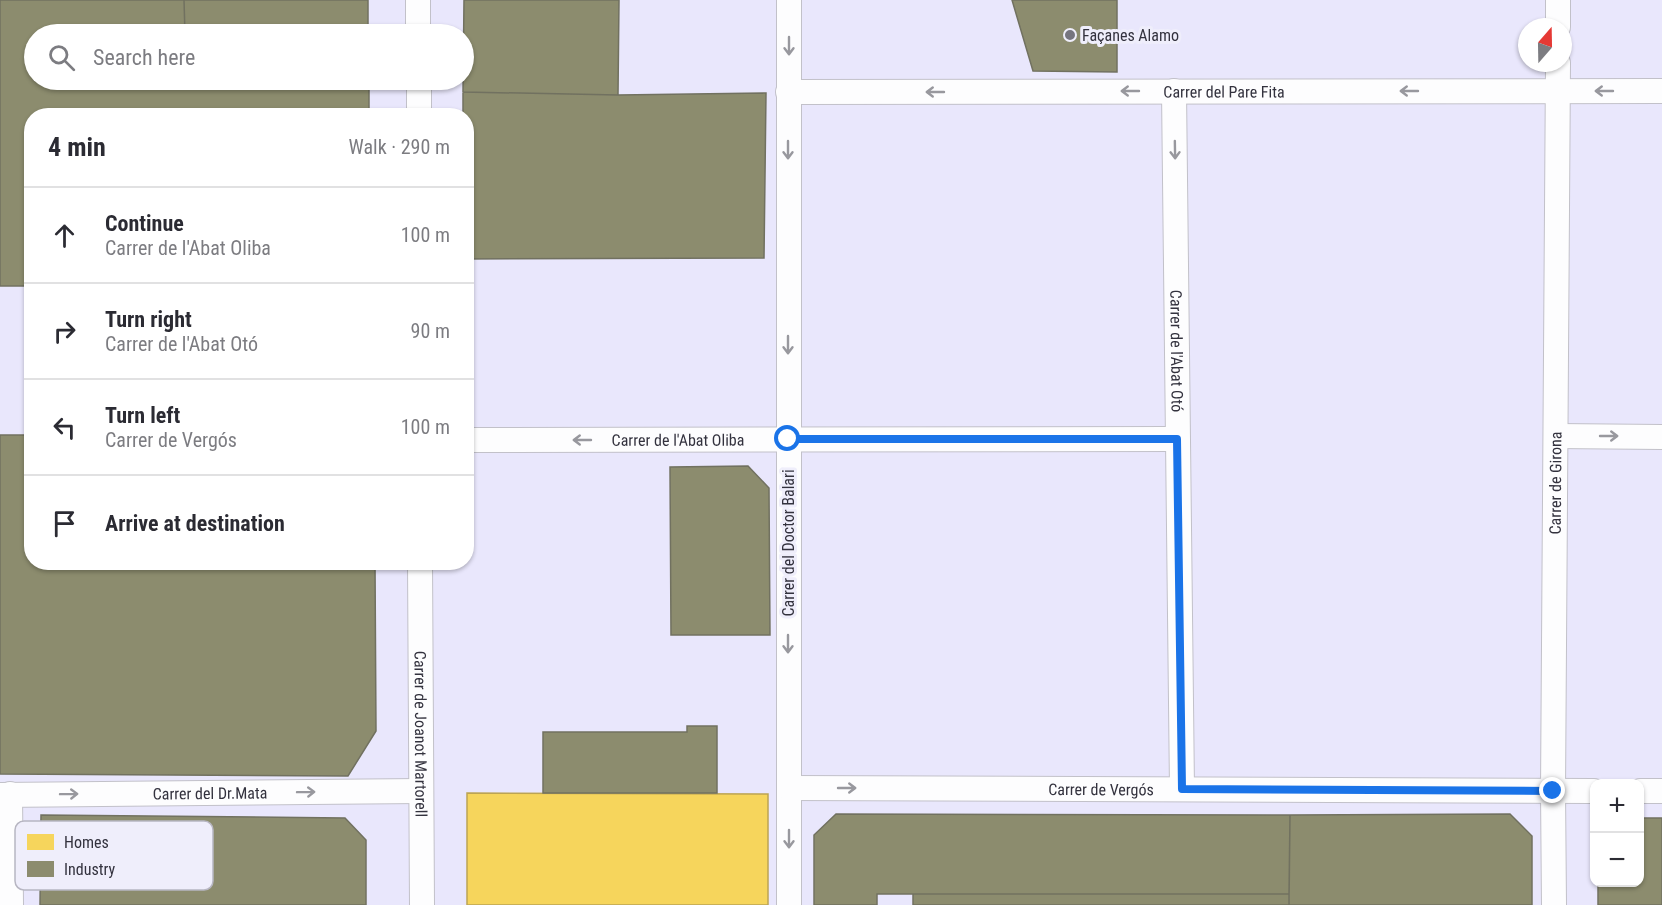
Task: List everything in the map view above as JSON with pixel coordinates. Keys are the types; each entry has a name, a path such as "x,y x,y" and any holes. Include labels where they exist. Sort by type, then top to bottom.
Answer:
{"street":[{"path":"418,0 418,24"},
{"name":"Carrer del Doctor Balari","path":"789,0 789,905"},
{"path":"1558,0 1558,18"},
{"name":"Carrer de Girona","path":"1554,905 1558,72"},
{"path":"419,90 419,108"},
{"name":"Carrer de l'Abat Otó","path":"1174,91 1182,789"},
{"name":"Carrer del Pare Fita","path":"788,92 1662,92"},
{"path":"1556,436 1662,437"},
{"name":"Carrer de l'Abat Oliba","path":"474,440 1177,439"},
{"name":"Carrer de Joanot Martorell","path":"420,570 422,905"},
{"name":"Carrer de Vergós","path":"789,788 1590,791"},
{"name":"Carrer del Dr.Mata","path":"5,794 421,791"},
{"path":"1644,791 1662,791"},
{"path":"5,794 12,905"}],"shaded area":[{"path":"0,0 1662,0 1662,905 11,905 0,794"}],"building: Homes":[{"path":"467,793 768,794 768,905 467,905"}],"building: Industry":[{"path":"0,0 184,0 185,24 24,24 24,90 369,90 369,108 24,108 24,286 0,286"},
{"path":"184,0 368,0 368,24 185,24"},
{"path":"464,0 619,0 618,95 463,92 463,90 474,90 474,24 464,24"},
{"name":"Façanes Alamo","path":"1012,0 1117,0 1117,72 1033,71"},
{"path":"463,92 618,95 766,93 764,258 474,259 474,108 463,108"},
{"path":"0,435 24,435 24,570 375,570 376,731 348,776 0,774"},
{"path":"748,466 769,488 770,635 671,635 670,467"},
{"path":"687,726 717,726 717,793 543,793 543,732 687,732"},
{"path":"836,814 1290,815 1289,894 877,894 877,905 814,905 814,835"},
{"path":"1510,814 1532,836 1532,905 1289,905 1290,815"},
{"path":"41,815 345,818 366,840 366,905 40,905 40,890 213,890 213,821 41,821"},
{"path":"1644,818 1662,818 1662,905 1598,905 1598,887 1644,887"},
{"path":"913,894 1289,894 1289,905 913,905"}],"place":[{"name":"Façanes Alamo","path":"1070,35"}],"route":[{"path":"788,439 1177,439 1182,789 1553,791"}]}
